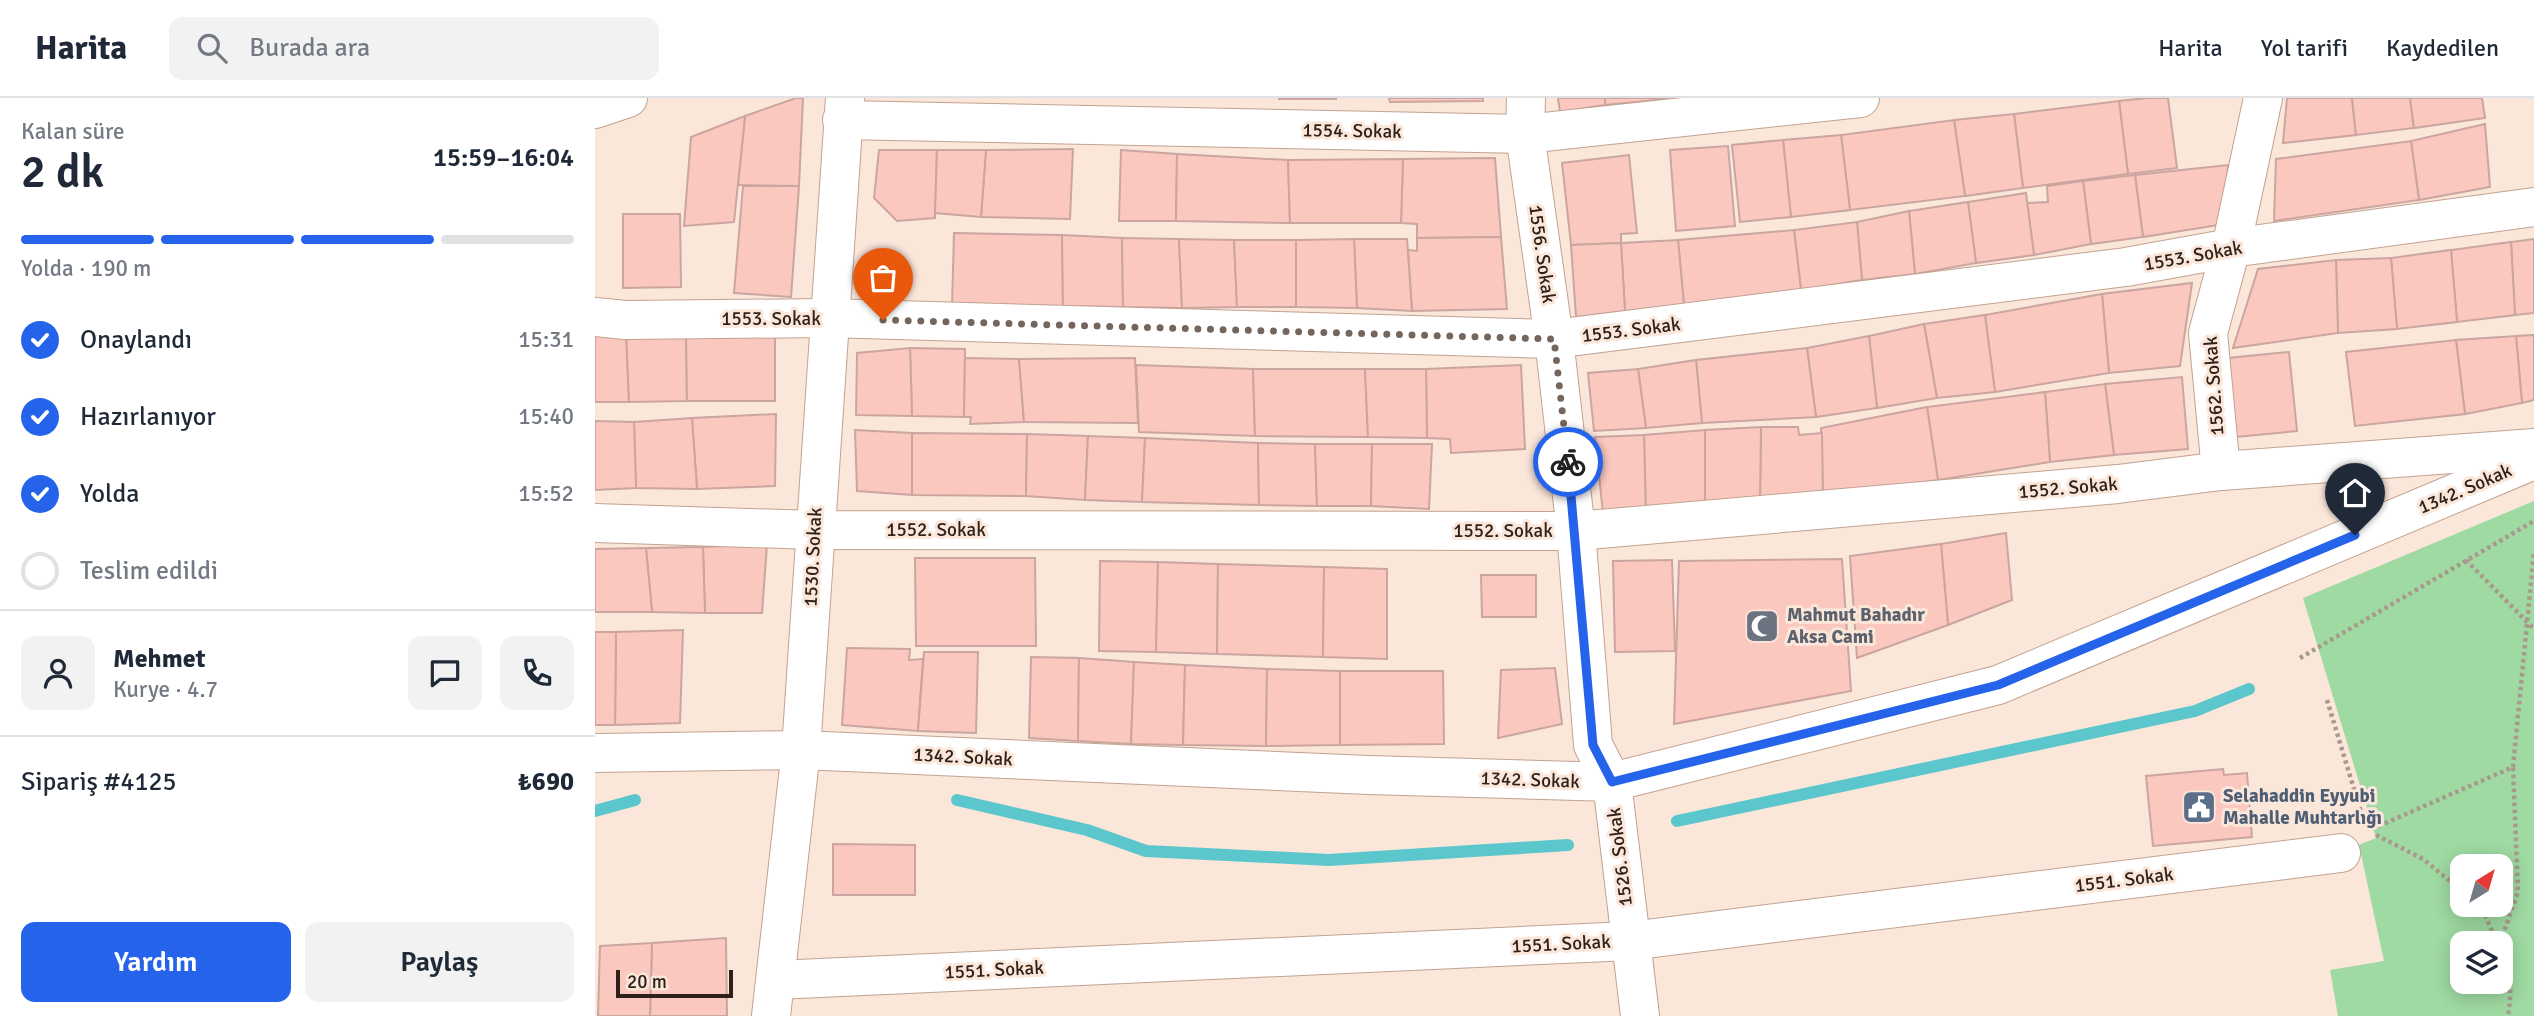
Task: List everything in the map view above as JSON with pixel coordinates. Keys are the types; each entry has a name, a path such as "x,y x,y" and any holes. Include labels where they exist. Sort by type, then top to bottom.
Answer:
{"street":[{"path":"595,109 628,98"},
{"name":"1554. Sokak","path":"843,109 1526,116 1860,98"},
{"name":"1562. Sokak","path":"2221,471 2208,332 2231,248 2263,98"},
{"name":"1530. Sokak","path":"773,998 801,750 827,318 843,109"},
{"name":"1556. Sokak","path":"1526,116 1576,531 1593,745 1612,782"},
{"name":"1553. Sokak","path":"595,317 625,320 827,318 1554,339 2126,267 2231,248 2534,207"},
{"name":"1552. Sokak","path":"595,523 814,530 1576,531 2118,484 2221,471 2534,448"},
{"name":"1342. Sokak","path":"595,752 801,750 1368,775 1612,782 1998,685 2534,460"},
{"name":"1526. Sokak","path":"1612,782 1640,1016"},
{"name":"1551. Sokak","path":"773,998 1630,941 2354,842"}],"path":[{"path":"2300,658 2534,521"},
{"path":"2503,931 2518,892 2513,767 2534,552"},
{"path":"2466,560 2534,629"},
{"path":"2327,700 2354,842"},
{"path":"2354,842 2513,767"},
{"path":"2354,842 2404,847 2450,879"},
{"path":"2508,1016 2511,994"}],"green space":[{"path":"2534,501 2534,1016 2338,1016 2330,970 2384,961 2359,845 2376,838 2303,598"}],"building":[{"path":"803,98 799,186 738,185 745,116"},
{"path":"1336,98 1336,99 1279,99"},
{"path":"1389,98 1483,98 1483,101 1390,102"},
{"path":"1558,98 1605,98 1605,105 1560,112"},
{"path":"1605,98 1667,98 1667,99 1605,105"},
{"path":"2168,98 2177,168 2128,174 2119,101"},
{"path":"2287,98 2352,98 2356,135 2283,143"},
{"path":"2352,98 2410,98 2414,128 2356,135"},
{"path":"2410,98 2482,98 2485,118 2414,128"},
{"path":"2119,101 2128,174 2023,188 2014,114"},
{"path":"2014,114 2023,188 1965,196 1954,120"},
{"path":"745,116 734,222 684,226 691,137"},
{"path":"1954,120 1965,196 1850,210 1841,135"},
{"path":"2485,124 2490,187 2419,200 2411,141"},
{"path":"1841,135 1850,210 1791,217 1783,140"},
{"path":"1783,140 1791,217 1740,222 1732,145"},
{"path":"2411,141 2419,200 2274,221 2276,159"},
{"path":"1728,146 1735,226 1676,231 1670,150"},
{"path":"1073,149 1070,219 981,217 986,150"},
{"path":"879,150 937,150 935,218 897,221 874,198"},
{"path":"937,150 986,150 981,217 935,213"},
{"path":"1121,150 1177,154 1176,221 1119,221"},
{"path":"1177,154 1288,160 1290,223 1176,221"},
{"path":"1629,155 1637,233 1621,234 1621,243 1571,245 1562,163"},
{"path":"1495,158 1501,237 1417,238 1417,224 1401,223 1403,159"},
{"path":"1403,159 1401,223 1290,223 1288,160"},
{"path":"2228,165 2225,224 2143,237 2135,175"},
{"path":"2135,175 2143,237 2091,244 2083,181"},
{"path":"2083,181 2091,244 2034,255 2027,203 2048,202 2047,186"},
{"path":"743,186 799,186 791,297 734,293"},
{"path":"2026,193 2034,255 1976,263 1968,202"},
{"path":"1968,202 1976,263 1915,274 1909,211"},
{"path":"1909,211 1915,274 1862,280 1857,222"},
{"path":"623,214 680,214 681,287 623,288"},
{"path":"1857,222 1862,280 1801,290 1794,230"},
{"path":"1794,230 1801,290 1684,305 1678,240"},
{"path":"954,233 1062,235 1063,306 952,307"},
{"path":"1062,235 1122,238 1123,307 1063,306"},
{"path":"1501,237 1507,309 1412,311 1408,250 1417,251 1417,238"},
{"path":"1122,238 1179,239 1182,308 1123,307"},
{"path":"1179,239 1234,240 1237,307 1182,308"},
{"path":"1354,239 1407,239 1412,311 1357,308"},
{"path":"1354,239 1357,308 1296,307 1296,240"},
{"path":"2534,239 2534,313 2515,315 2511,242"},
{"path":"1234,240 1296,240 1296,307 1237,307"},
{"path":"1678,240 1684,305 1625,311 1621,243"},
{"path":"2511,242 2515,315 2457,322 2451,250"},
{"path":"1621,243 1625,311 1576,317 1571,245"},
{"path":"2451,250 2457,322 2397,329 2391,258"},
{"path":"2391,258 2397,329 2338,333 2336,260"},
{"path":"2336,260 2338,333 2233,348 2258,269"},
{"path":"2192,283 2180,366 2109,373 2102,294"},
{"path":"2102,294 2109,373 1995,392 1985,315"},
{"path":"1985,315 1995,392 1937,398 1924,324"},
{"path":"1924,324 1937,398 1877,408 1869,336"},
{"path":"595,328 626,329 629,402 595,402"},
{"path":"626,329 686,331 687,401 629,402"},
{"path":"686,331 775,335 775,401 687,401"},
{"path":"2534,335 2534,400 2522,403 2516,336"},
{"path":"1869,336 1877,408 1816,417 1807,348"},
{"path":"2516,336 2522,403 2465,414 2456,340"},
{"path":"2456,340 2465,414 2355,426 2346,352"},
{"path":"910,348 965,349 964,417 912,416"},
{"path":"910,348 912,416 856,415 857,353"},
{"path":"1807,348 1816,417 1702,423 1696,360"},
{"path":"2289,352 2297,431 2236,437 2228,358"},
{"path":"965,358 1019,359 1024,422 970,424 971,417 964,417"},
{"path":"1135,358 1138,423 1024,422 1019,359"},
{"path":"1696,360 1702,423 1646,428 1638,369"},
{"path":"1136,365 1253,369 1255,436 1139,432"},
{"path":"1521,365 1525,449 1451,453 1450,439 1427,438 1426,369"},
{"path":"1253,369 1365,369 1368,437 1255,436"},
{"path":"1365,369 1426,369 1427,438 1368,437"},
{"path":"1638,369 1646,428 1594,431 1588,373"},
{"path":"2182,377 2188,449 2114,455 2105,384"},
{"path":"2105,384 2114,455 2050,462 2045,392"},
{"path":"2045,392 2050,462 1938,480 1927,407"},
{"path":"1927,407 1938,480 1823,498 1821,428"},
{"path":"776,414 775,486 697,489 692,418"},
{"path":"692,418 697,489 636,488 634,422"},
{"path":"595,421 634,422 636,488 595,490"},
{"path":"1761,427 1798,427 1799,435 1822,433 1823,498 1760,501"},
{"path":"1761,427 1760,501 1705,503 1705,430"},
{"path":"855,430 912,433 912,495 857,491"},
{"path":"1705,430 1705,516 1646,520 1644,435"},
{"path":"912,433 1027,434 1026,496 912,495"},
{"path":"1027,434 1088,436 1085,500 1026,496"},
{"path":"1644,435 1646,520 1604,523 1595,437"},
{"path":"1088,436 1145,438 1142,502 1085,500"},
{"path":"1145,438 1258,443 1259,505 1142,502"},
{"path":"1258,443 1315,444 1317,506 1259,505"},
{"path":"1315,444 1372,444 1371,506 1317,506"},
{"path":"1372,444 1432,444 1429,509 1371,506"},
{"path":"2006,533 2012,600 1948,625 1941,544"},
{"path":"767,544 762,613 705,613 703,547"},
{"path":"1941,544 1948,625 1857,658 1850,556"},
{"path":"703,547 705,613 652,612 646,548"},
{"path":"646,548 652,612 595,612 595,549"},
{"path":"915,558 1035,558 1036,646 916,646"},
{"name":"Mahmut Bahadır Aksa Cami","path":"1842,559 1851,691 1674,724 1679,561"},
{"path":"1672,560 1675,651 1615,652 1613,561"},
{"path":"1100,561 1158,562 1156,652 1099,651"},
{"path":"1158,562 1218,564 1217,654 1156,652"},
{"path":"1218,564 1324,567 1323,657 1217,654"},
{"path":"1324,567 1387,569 1387,659 1323,657"},
{"path":"1481,575 1536,575 1536,617 1482,617"},
{"path":"683,630 680,723 615,725 616,632"},
{"path":"595,632 616,632 615,725 595,725"},
{"path":"847,648 910,649 909,660 923,659 918,731 842,725"},
{"path":"924,652 978,652 976,733 918,731"},
{"path":"1031,657 1079,658 1078,741 1029,738"},
{"path":"1079,658 1134,662 1131,744 1078,741"},
{"path":"1134,662 1185,665 1183,745 1131,744"},
{"path":"1185,665 1267,669 1266,746 1183,745"},
{"path":"1555,668 1562,724 1498,738 1501,670"},
{"path":"1267,669 1340,671 1340,745 1266,746"},
{"path":"1340,671 1443,671 1444,744 1340,745"},
{"name":"Selahaddin Eyyubi Mahalle Muhtarlığı","path":"2223,769 2224,775 2247,773 2252,837 2153,846 2146,776"},
{"path":"833,844 915,845 915,895 833,895"},
{"path":"726,938 727,1016 650,1016 652,943"},
{"path":"652,943 650,1016 598,1016 600,946"}],"waterway":[{"path":"1677,821 2195,711 2249,689"},
{"path":"595,811 635,800"},
{"path":"957,800 1087,830 1146,851 1329,860 1568,845"}],"way so far":[{"path":"883,320 1554,339 1568,462"}],"place":[{"name":"Mahmut Bahadır Aksa Cami","path":"1762,626"},
{"name":"Selahaddin Eyyubi Mahalle Muhtarlığı","path":"2199,807"}],"route":[{"path":"1568,462 1593,745 1612,782 1697,763 1998,685 2355,535"}]}
